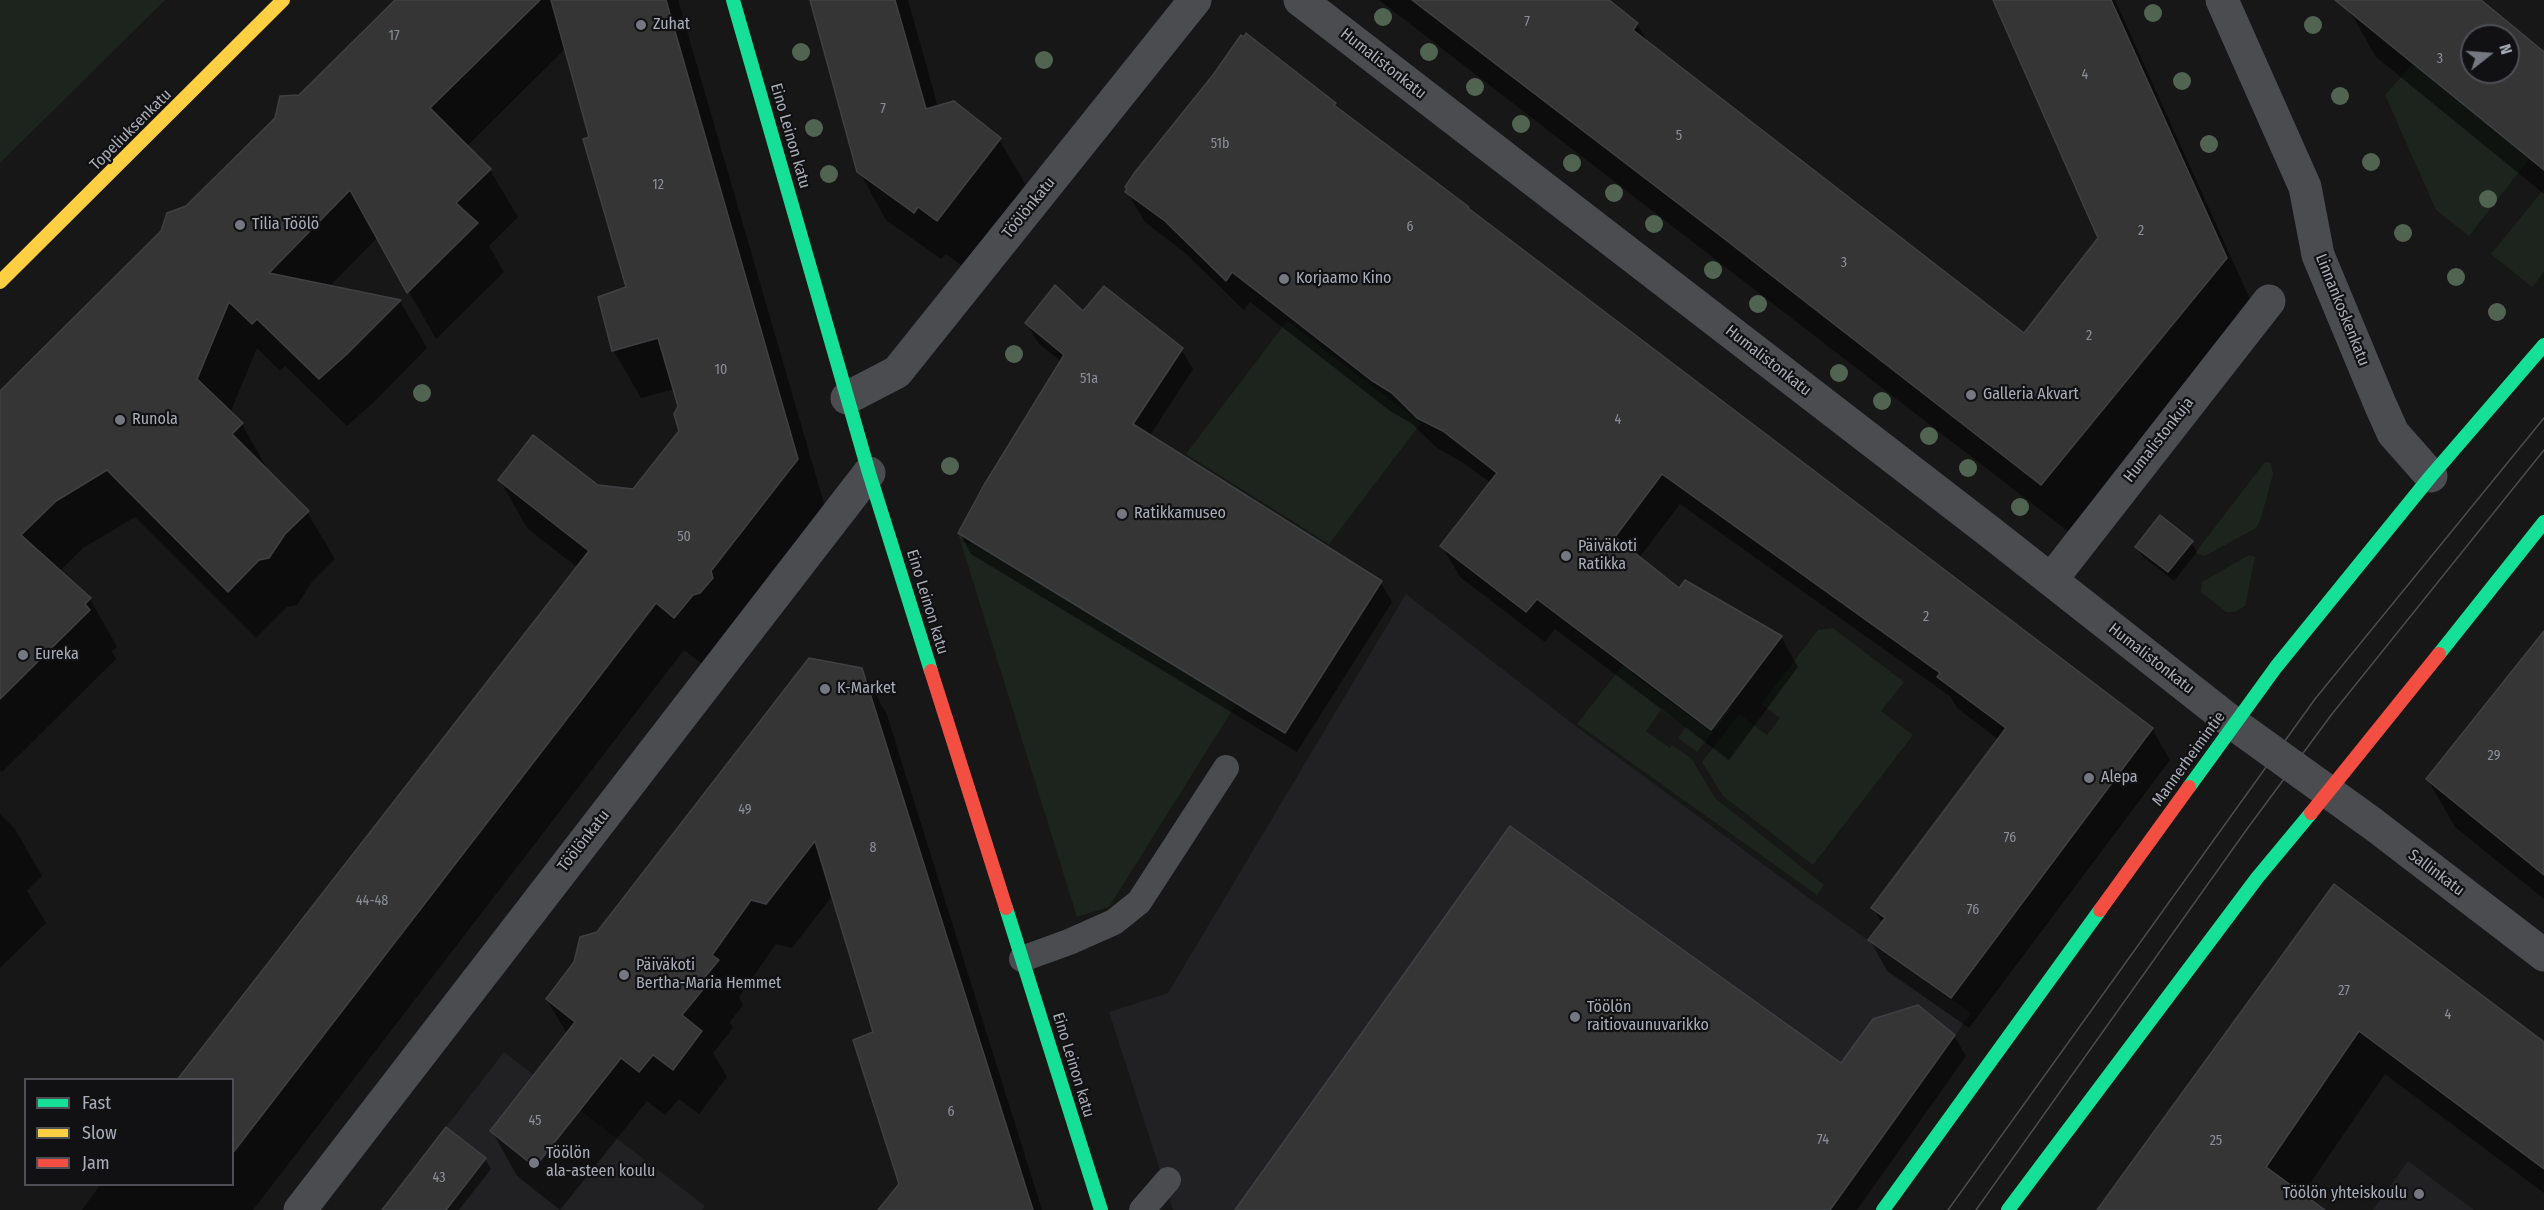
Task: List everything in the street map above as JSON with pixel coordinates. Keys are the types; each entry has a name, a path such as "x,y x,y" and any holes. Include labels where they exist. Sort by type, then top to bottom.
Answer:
{"main road":[{"name":"Topeliuksenkatu","path":"0,282 283,0"},
{"name":"Eino Leinon katu","path":"734,0 869,473 1101,1210"},
{"name":"Mannerheimintie","path":"1883,1210 2307,626 2431,476 2544,345"},
{"path":"2008,1210 2257,878 2544,522"}],"street":[{"name":"Töölönkatu","path":"847,398 897,372 1195,0"},
{"name":"Humalistonkatu","path":"1300,0 2234,724 2327,793"},
{"name":"Linnankoskenkatu","path":"2222,0 2305,187 2318,255 2380,404 2393,433 2431,476"},
{"name":"Humalistonkuja","path":"2051,580 2269,301"},
{"name":"Töölönkatu","path":"300,1210 869,473"},
{"name":"Sallinkatu","path":"2327,793 2373,824 2544,955"}],"lane":[{"path":"1022,959 1114,922 1139,903 1226,768"},
{"path":"1142,1210 1168,1180"}],"shaded area":[{"path":"0,0 165,0 0,163"},
{"path":"2413,64 2529,159 2469,236 2436,210 2385,95"},
{"path":"2544,189 2544,272 2532,287 2491,254"},
{"path":"1287,321 1421,423 1329,544 1186,454"},
{"path":"2265,462 2271,463 2273,474 2256,528 2205,556 2195,553"},
{"path":"958,533 964,537 962,541 969,545 971,541 1236,704 1109,907 1077,917"},
{"path":"2249,555 2255,557 2245,606 2235,612 2226,612 2201,592 2202,582"},
{"path":"1406,594 1573,724 1813,901 1971,1013 1830,1210 1173,1210 1109,1012 1168,993"},
{"path":"1658,620 1667,627 1632,674 1711,731 1729,707 1731,709 1697,752 1678,738 1686,727 1661,710 1646,731 1670,748 1672,745 1692,759 1715,798 1824,885 1817,895 1577,724"},
{"path":"1833,628 1904,682 1881,711 1913,735 1813,865 1723,796 1702,762 1739,714 1767,735 1780,718 1761,704 1818,630"},
{"name":"Töölön ala-asteen koulu","path":"504,1052 705,1206 702,1210 382,1210"},
{"name":"Töölön yhteiskoulu","path":"2408,1161 2474,1210 2373,1210"}],"building":[{"path":"395,0 540,0 430,108 491,169 456,203 478,223 407,293 350,190 269,273 401,300 319,379 257,319 252,324 229,302 197,379 243,423 232,434 309,511 285,534 269,558 259,560 228,592 107,470 56,501 21,535 91,598 85,604 90,610 0,699 0,391 161,231 167,213 186,206 275,118 280,96 299,95"},
{"path":"551,0 666,0 798,459 711,571 713,578 700,593 693,595 674,618 656,603 234,1151 234,1078 179,1078 589,551 498,480 533,435 598,485 633,489 679,431 674,414 678,406 658,338 612,351 598,297 626,287 583,139 589,137"},
{"path":"810,0 895,0 926,109 954,101 1001,138 937,221 918,207 914,213 857,172"},
{"path":"1412,0 1609,0 1638,23 1633,30 2024,333 2098,238 1993,0 2111,0 2227,258 2041,485"},
{"path":"2335,0 2481,0 2510,24 2460,24 2460,84 2520,84 2520,32 2544,52 2544,170"},
{"path":"1246,33 1336,103 1334,105 1468,208 2153,728 1951,998 1868,940 1885,918 1871,908 2006,728 1937,677 1940,673 1662,474 1615,537 1679,588 1685,580 1782,636 1711,730 1537,599 1526,612 1440,546 1497,473 1443,431 1417,418 1392,393 1371,380 1232,272 1226,281 1165,221 1125,192 1127,189 1125,187 1135,172 1213,75 1241,35 1244,37"},
{"name":"Ratikkamuseo","path":"1055,285 1083,311 1104,286 1183,348 1133,424 1382,581 1285,733 958,533 984,485 1064,355 1025,323"},
{"path":"2160,515 2193,541 2168,572 2135,547"},
{"path":"2544,631 2544,875 2426,779"},
{"path":"809,658 862,668 1033,1210 878,1210 899,1184 853,1040 873,1032 815,841 766,904 751,900 712,955 719,960 704,978 709,982 682,1015 702,1031 673,1070 653,1055 639,1072 621,1058 535,1167 490,1131 575,1022 546,999 574,962 580,937 597,932"},
{"name":"Töölön raitiovaunuvarikko","path":"1510,826 1841,1063 1873,1019 1918,1005 1955,1035 1830,1210 1235,1210"},
{"path":"2334,884 2544,1042 2544,1169 2359,1031 2266,1167 2325,1210 2097,1210"},
{"path":"446,1127 486,1158 446,1210 382,1210"}],"tram line":[{"path":"1948,1210 2315,699 2544,418"},
{"path":"1976,1210 2247,829 2332,714 2544,450"}],"traffic: fast":[{"path":"733,0 869,473 931,671"},
{"path":"2189,787 2276,667 2431,476 2544,345"},
{"path":"2439,654 2544,522"},
{"path":"2008,1210 2257,878 2311,813"},
{"path":"1006,908 1101,1210"},
{"path":"1883,1210 2100,910"}],"traffic: slow":[{"path":"0,282 283,0"}],"traffic: jam":[{"path":"2311,813 2439,654"},
{"path":"931,671 1006,908"},
{"path":"2100,910 2189,787"}],"place":[{"name":"Zuhat","path":"641,25"},
{"name":"Tilia Töölö","path":"240,225"},
{"name":"Korjaamo Kino","path":"1284,279"},
{"name":"Galleria Akvart","path":"1971,395"},
{"name":"Runola","path":"120,420"},
{"name":"Ratikkamuseo","path":"1122,514"},
{"name":"Päiväkoti Ratikka","path":"1566,556"},
{"name":"Eureka","path":"23,655"},
{"name":"K-Market","path":"825,689"},
{"name":"Alepa","path":"2089,778"},
{"name":"Päiväkoti Bertha-Maria Hemmet","path":"624,975"},
{"name":"Töölön raitiovaunuvarikko","path":"1575,1017"},
{"name":"Töölön ala-asteen koulu","path":"534,1163"},
{"name":"Töölön yhteiskoulu","path":"2419,1194"}]}
